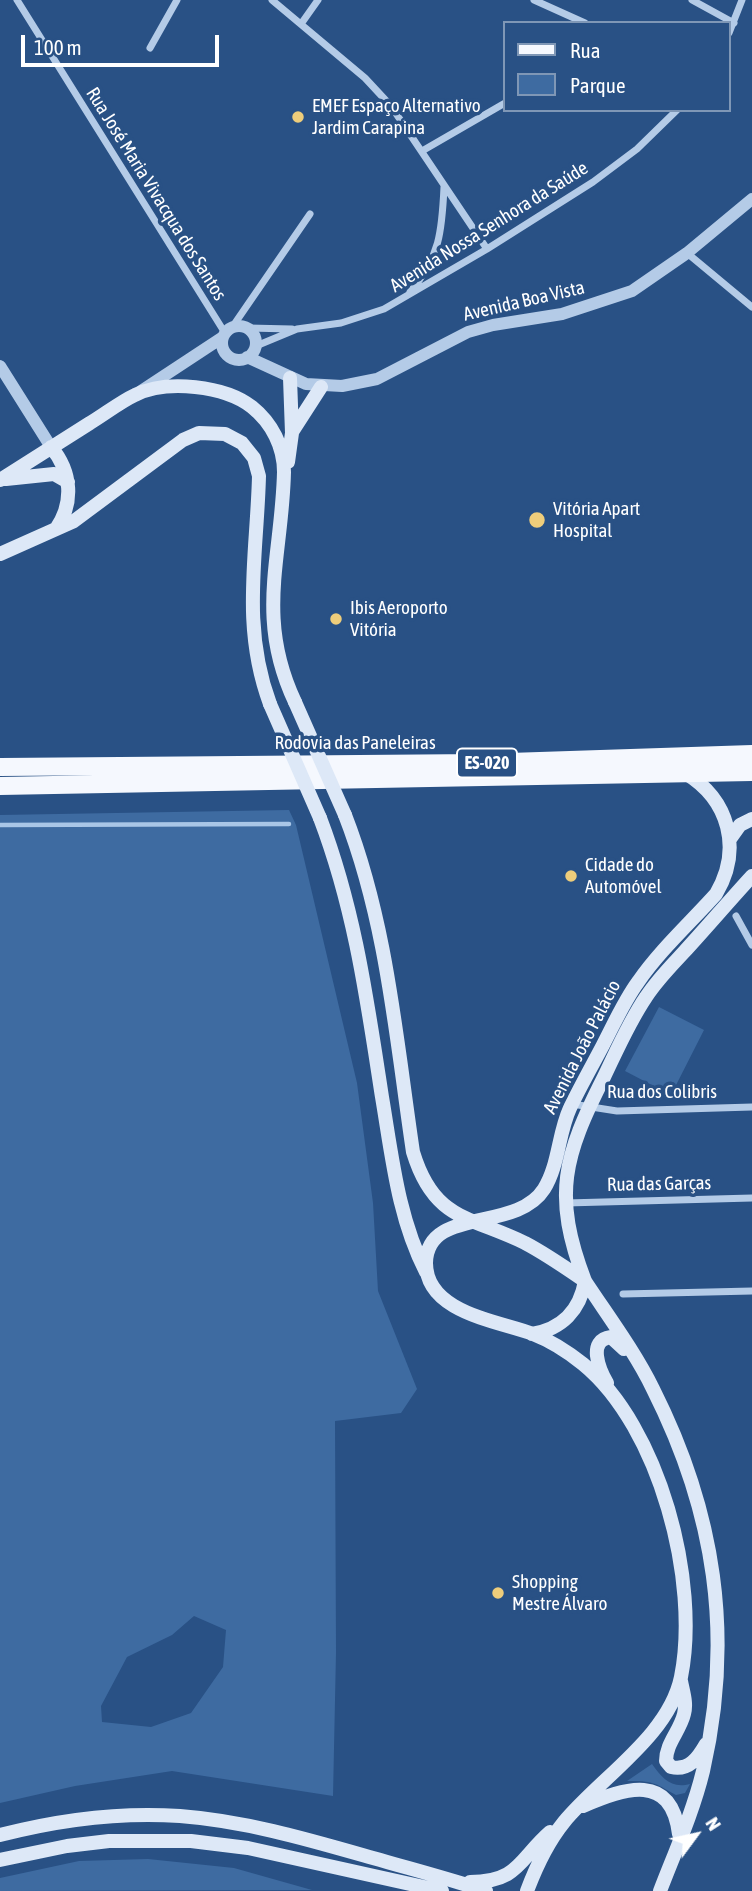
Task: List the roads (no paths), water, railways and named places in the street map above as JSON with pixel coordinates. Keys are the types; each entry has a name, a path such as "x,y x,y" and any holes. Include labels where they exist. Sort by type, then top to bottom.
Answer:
{"main road":[{"path":"278,536 292,433 290,378"},
{"path":"0,479 136,394 167,387 198,388 239,399 257,411 272,429 283,461 272,605 273,629 281,669 345,815 361,856 375,908 416,1163 425,1183 455,1214 527,1244 585,1281 580,1300 569,1317 552,1328 532,1334"},
{"path":"292,433 321,387"},
{"path":"0,554 55,531 90,511 191,436 216,432 225,434 242,443 254,458 259,476 252,626 257,664 270,704 320,818 339,872 356,937 397,1188 417,1256 441,1296 456,1307 485,1320 532,1334 557,1346 585,1365 619,1403"},
{"path":"51,447 62,463 68,482 66,512 55,531"},
{"path":"0,479 54,474 68,482"},
{"name":"Rodovia das Paneleiras","path":"0,767 474,764 752,754"},
{"name":"Rodovia das Paneleiras","path":"0,786 752,772"},
{"name":"Avenida João Palácio","path":"430,1280 426,1264 430,1247 448,1228 519,1210 540,1195 552,1172 560,1134 572,1104 638,981 716,894 727,873 730,839 724,816 713,795 685,773"},
{"path":"730,839 740,825 752,819"},
{"name":"Avenida João Palácio","path":"660,1891 702,1774 709,1738 717,1662 717,1618 712,1563 706,1530 688,1470 652,1386 585,1281 571,1238 566,1178 570,1156 589,1107 647,995 752,876"},
{"path":"652,1386 618,1342 611,1337 598,1344 596,1353 601,1373 656,1471 677,1543 686,1636 681,1681 685,1698 684,1715 668,1749 666,1761 675,1769 690,1765 700,1755 709,1738"},
{"path":"527,1891 539,1860 563,1824 651,1733 681,1681"},
{"path":"577,1808 623,1791 650,1791 664,1798 676,1812 680,1839"},
{"path":"0,1835 99,1818 178,1816 217,1820 331,1845 486,1891"},
{"path":"457,1882 489,1881 507,1875 523,1863 548,1834 563,1824"},
{"path":"0,1860 67,1846 109,1841 191,1841 248,1848 442,1891"},
{"path":"390,1881 408,1891"}],"street":[{"name":"Rua José Maria Vivacqua dos Santos","path":"17,0 227,332"},
{"path":"150,48 177,0"},
{"path":"272,0 374,88 391,106 487,249"},
{"path":"301,24 318,0"},
{"path":"534,0 581,21"},
{"path":"692,0 730,21"},
{"path":"731,29 742,0"},
{"path":"422,151 504,104"},
{"name":"Avenida Nossa Senhora da Saúde","path":"248,328 297,329 353,320 384,309 487,249 615,167 652,136 675,112"},
{"path":"406,296 425,274 435,255 442,230 444,186"},
{"name":"Avenida Boa Vista","path":"247,357 306,384 321,387 362,384 377,379 468,332 493,325 562,314 632,291 687,253 752,199"},
{"path":"136,394 227,332 248,328 254,336 256,346 247,357 237,359 228,355 223,347 227,332 310,214"},
{"path":"687,253 750,302"},
{"name":"Avenida Nossa Senhora da Saúde","path":"256,346 297,329"},
{"path":"0,366 51,447"},
{"path":"736,916 752,945"},
{"name":"Rua dos Colibris","path":"572,1104 617,1111 752,1107"},
{"name":"Rua das Garças","path":"566,1203 752,1198"},
{"path":"623,1293 752,1291"}],"waterway":[{"path":"0,825 289,824"}],"place":[{"name":"EMEF Espaço Alternativo Jardim Carapina","path":"298,117"},
{"name":"Vitória Apart Hospital","path":"537,520"},
{"name":"Ibis Aeroporto Vitória","path":"336,619"},
{"name":"Cidade do Automóvel","path":"571,876"},
{"name":"Shopping Mestre Álvaro","path":"498,1593"}]}
